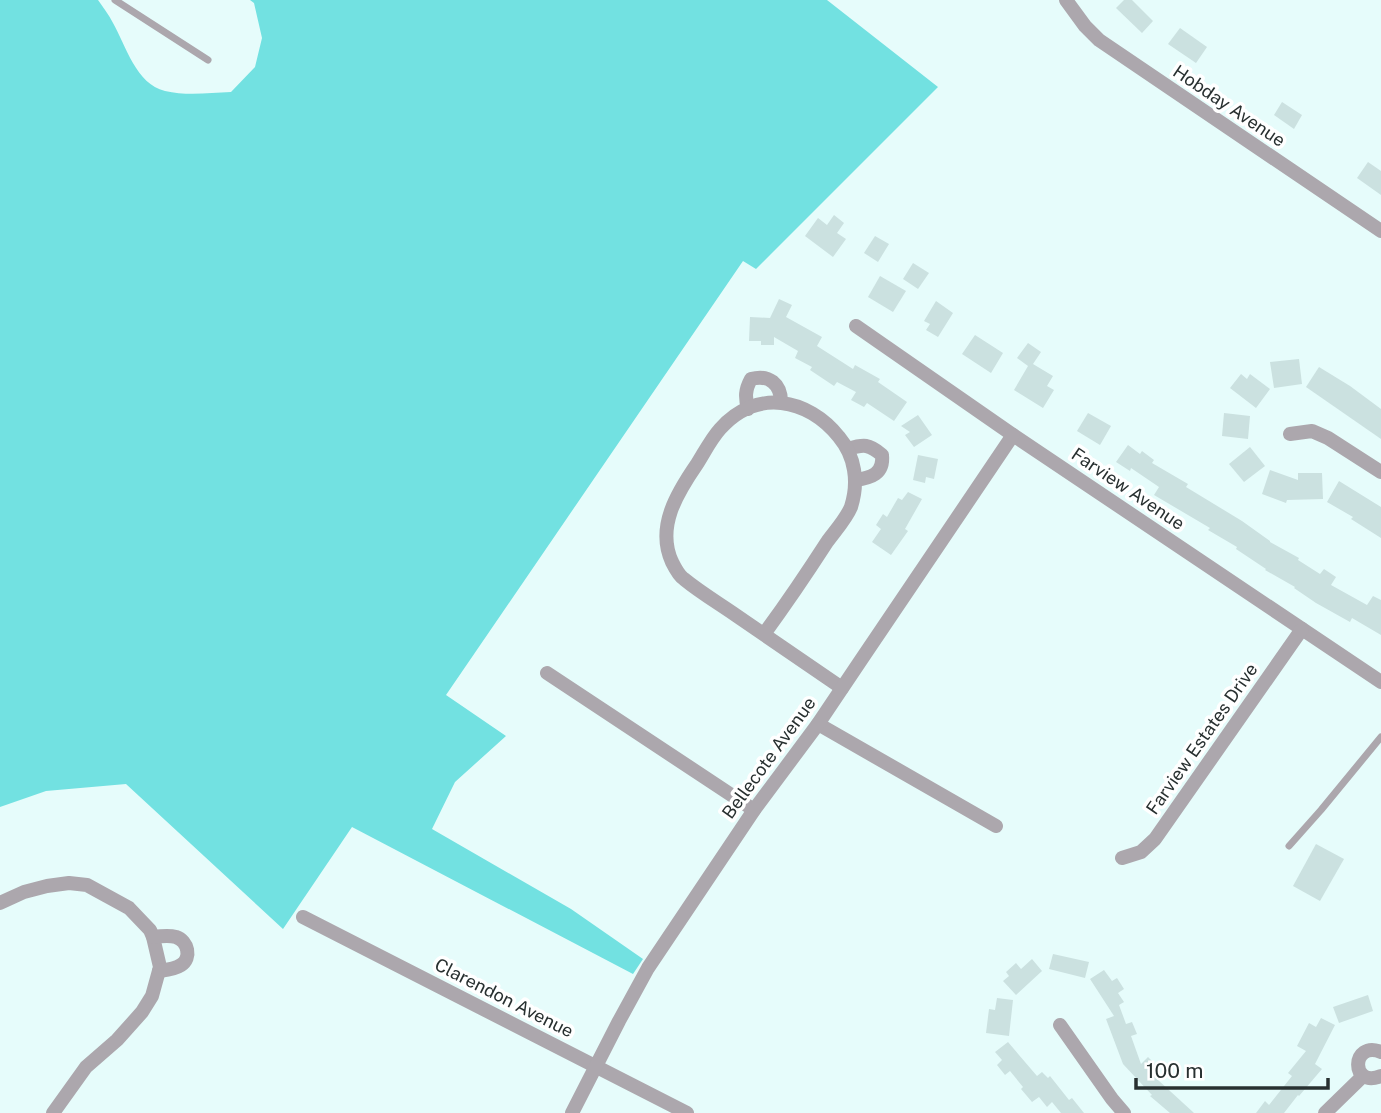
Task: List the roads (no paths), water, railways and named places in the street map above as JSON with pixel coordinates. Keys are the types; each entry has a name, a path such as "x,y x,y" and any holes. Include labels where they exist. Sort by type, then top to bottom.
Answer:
{"street":[{"name":"Hobday Avenue","path":"1066,0 1099,40 1381,231"},
{"name":"Farview Avenue","path":"856,326 1302,629 1379,676"},
{"path":"748,409 746,388 751,379 760,376 771,379 779,388 781,402"},
{"path":"764,634 850,508 855,480 854,464 848,449 829,424 794,404 781,402 757,405 738,414 720,428 671,509 666,539 672,563 681,578 842,688"},
{"path":"1290,434 1312,430 1381,472"},
{"name":"Bellecote Avenue","path":"572,1113 648,968 1013,435"},
{"path":"848,449 872,446 882,455 883,464 878,473 869,478 855,480"},
{"name":"Farview Estates Drive","path":"1122,858 1141,852 1155,839 1302,629"},
{"path":"547,673 754,810"},
{"path":"817,724 996,825"},
{"path":"0,903 24,892 47,886 69,883 86,886 129,908 153,936 160,967 152,996 142,1012 117,1040 86,1067 53,1113"},
{"name":"Clarendon Avenue","path":"303,917 687,1113"},
{"path":"153,936 176,937 182,940 188,950 187,959 181,965 159,971"},
{"path":"1060,1025 1124,1113"},
{"path":"1381,1052 1371,1049 1363,1053 1358,1066 1363,1076 1372,1079 1381,1076"},
{"path":"1325,1113 1363,1076"}],"lane":[{"path":"115,0 208,60"},
{"path":"1289,846 1381,737"}]}
